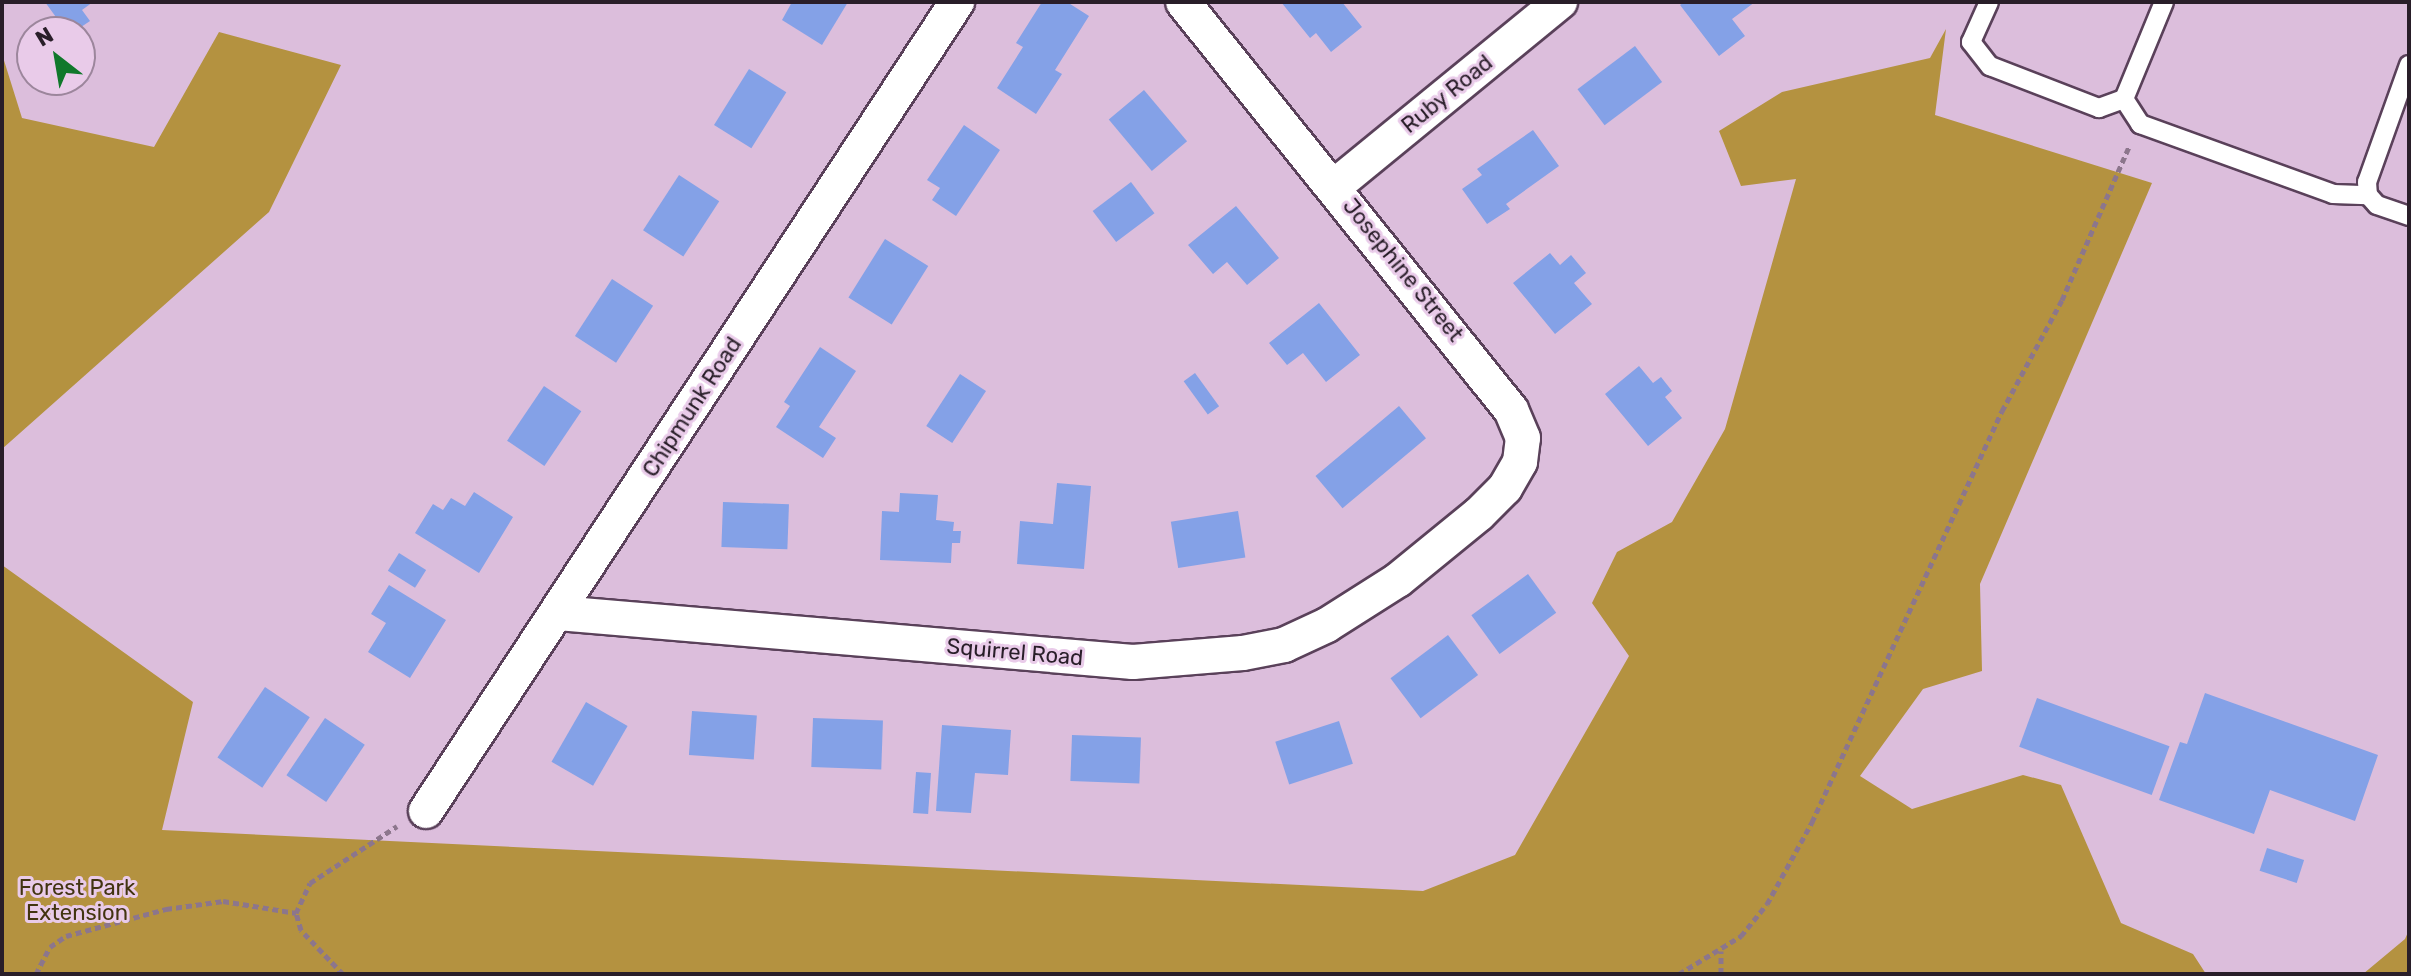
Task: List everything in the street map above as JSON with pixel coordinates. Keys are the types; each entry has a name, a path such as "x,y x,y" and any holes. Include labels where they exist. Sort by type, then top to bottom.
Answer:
{"street":[{"name":"Chipmunk Road","path":"426,811 957,2"},
{"name":"Josephine Street","path":"1183,2 1500,391 1521,428 1523,450 1505,488 1441,544"},
{"name":"Ruby Road","path":"1335,186 1560,2"},
{"name":"Squirrel Road","path":"558,613 1133,662 1192,658 1264,650 1306,637 1382,591 1441,544"}],"lane":[{"path":"1989,2 1971,42 1990,66 2099,108 2124,99 2160,3"},
{"path":"2409,65 2367,182 2368,195 2377,205 2409,216"},
{"path":"2124,99 2140,124 2333,194 2368,195"}],"path":[{"path":"1679,974 1741,936 1767,904 1812,822 2002,411 2062,300 2140,124"},
{"path":"343,974 301,930 296,913 310,883 426,811"},
{"path":"36,974 50,947 66,936 166,909 236,902 296,913"},
{"path":"1721,950 1721,974"}],"green space":[{"name":"Forest Park Extension","path":"1946,29 1935,115 2152,183 1980,584 1982,671 1923,689 1860,776 1912,809 2023,775 2061,785 2121,923 2193,954 2206,974 2,974 2,565 193,702 162,830 1423,891 1515,855 1629,656 1592,603 1617,552 1672,522 1725,429 1796,179 1741,186 1719,131 1782,92 1930,58"},
{"path":"219,32 341,65 269,212 2,449 2,54 22,118 154,147"},
{"path":"2409,930 2409,974 2363,974 2405,939"}],"building":[{"path":"45,2 93,2 82,10 86,16 55,16"},
{"path":"792,2 848,2 822,45 782,20"},
{"path":"1042,2 1067,2 1089,16 1055,70 1062,74 1036,114 997,88 1023,47 1016,43"},
{"path":"1281,2 1342,2 1362,27 1331,52 1316,33 1310,38"},
{"path":"1684,2 1755,2 1732,19 1745,36 1719,56 1680,5"},
{"path":"1635,46 1662,82 1605,125 1577,89"},
{"path":"749,69 786,92 751,148 714,125"},
{"path":"1144,90 1187,141 1152,171 1109,120"},
{"path":"964,125 1000,150 956,216 932,200 940,188 927,180"},
{"path":"1533,130 1559,166 1506,204 1510,209 1487,224 1462,189 1482,175 1477,169"},
{"path":"679,175 719,201 683,256 643,230"},
{"path":"1131,182 1154,213 1116,242 1093,211"},
{"path":"1236,206 1279,258 1247,285 1227,262 1213,274 1188,245"},
{"path":"885,239 928,266 892,325 848,298"},
{"path":"1550,253 1560,265 1571,255 1586,273 1574,283 1592,304 1555,334 1513,283"},
{"path":"612,279 653,306 616,363 575,336"},
{"path":"1319,303 1360,355 1326,382 1303,353 1287,365 1269,343"},
{"path":"820,347 856,371 819,427 836,438 823,458 776,427 790,406 784,402"},
{"path":"1639,366 1653,383 1661,377 1672,391 1665,397 1682,418 1648,446 1605,394"},
{"path":"1195,373 1219,406 1208,414 1184,381"},
{"path":"960,374 986,391 952,443 926,426"},
{"path":"544,386 581,411 544,466 507,441"},
{"path":"1399,406 1426,438 1342,508 1316,476"},
{"path":"1057,483 1091,486 1084,569 1017,564 1020,521 1053,524"},
{"path":"474,492 513,517 479,573 415,533 433,504 443,510 451,498 465,506"},
{"path":"900,493 938,495 936,520 954,522 953,531 961,531 960,543 952,543 951,563 880,560 882,511 899,512"},
{"path":"723,502 789,504 787,549 721,547"},
{"path":"1238,511 1245,557 1178,568 1171,522"},
{"path":"399,553 426,570 415,588 388,571"},
{"path":"1528,574 1556,613 1500,654 1471,615"},
{"path":"389,585 446,620 410,678 368,652 386,623 371,614"},
{"path":"1448,635 1478,675 1421,718 1390,678"},
{"path":"265,687 310,717 262,788 217,757"},
{"path":"2205,693 2378,755 2355,821 2270,790 2254,834 2159,800 2180,742 2187,744"},
{"path":"2037,698 2169,746 2152,795 2019,747"},
{"path":"586,702 628,726 593,786 552,762"},
{"path":"692,711 757,716 754,759 689,755"},
{"path":"325,718 365,745 326,802 286,775"},
{"path":"813,718 883,720 881,769 811,767"},
{"path":"1339,721 1353,764 1289,785 1275,742"},
{"path":"942,725 1011,730 1008,775 975,773 971,813 936,811"},
{"path":"1072,735 1141,737 1139,783 1070,781"},
{"path":"916,772 931,773 928,814 913,813"},
{"path":"2267,848 2304,860 2297,883 2260,871"}]}
